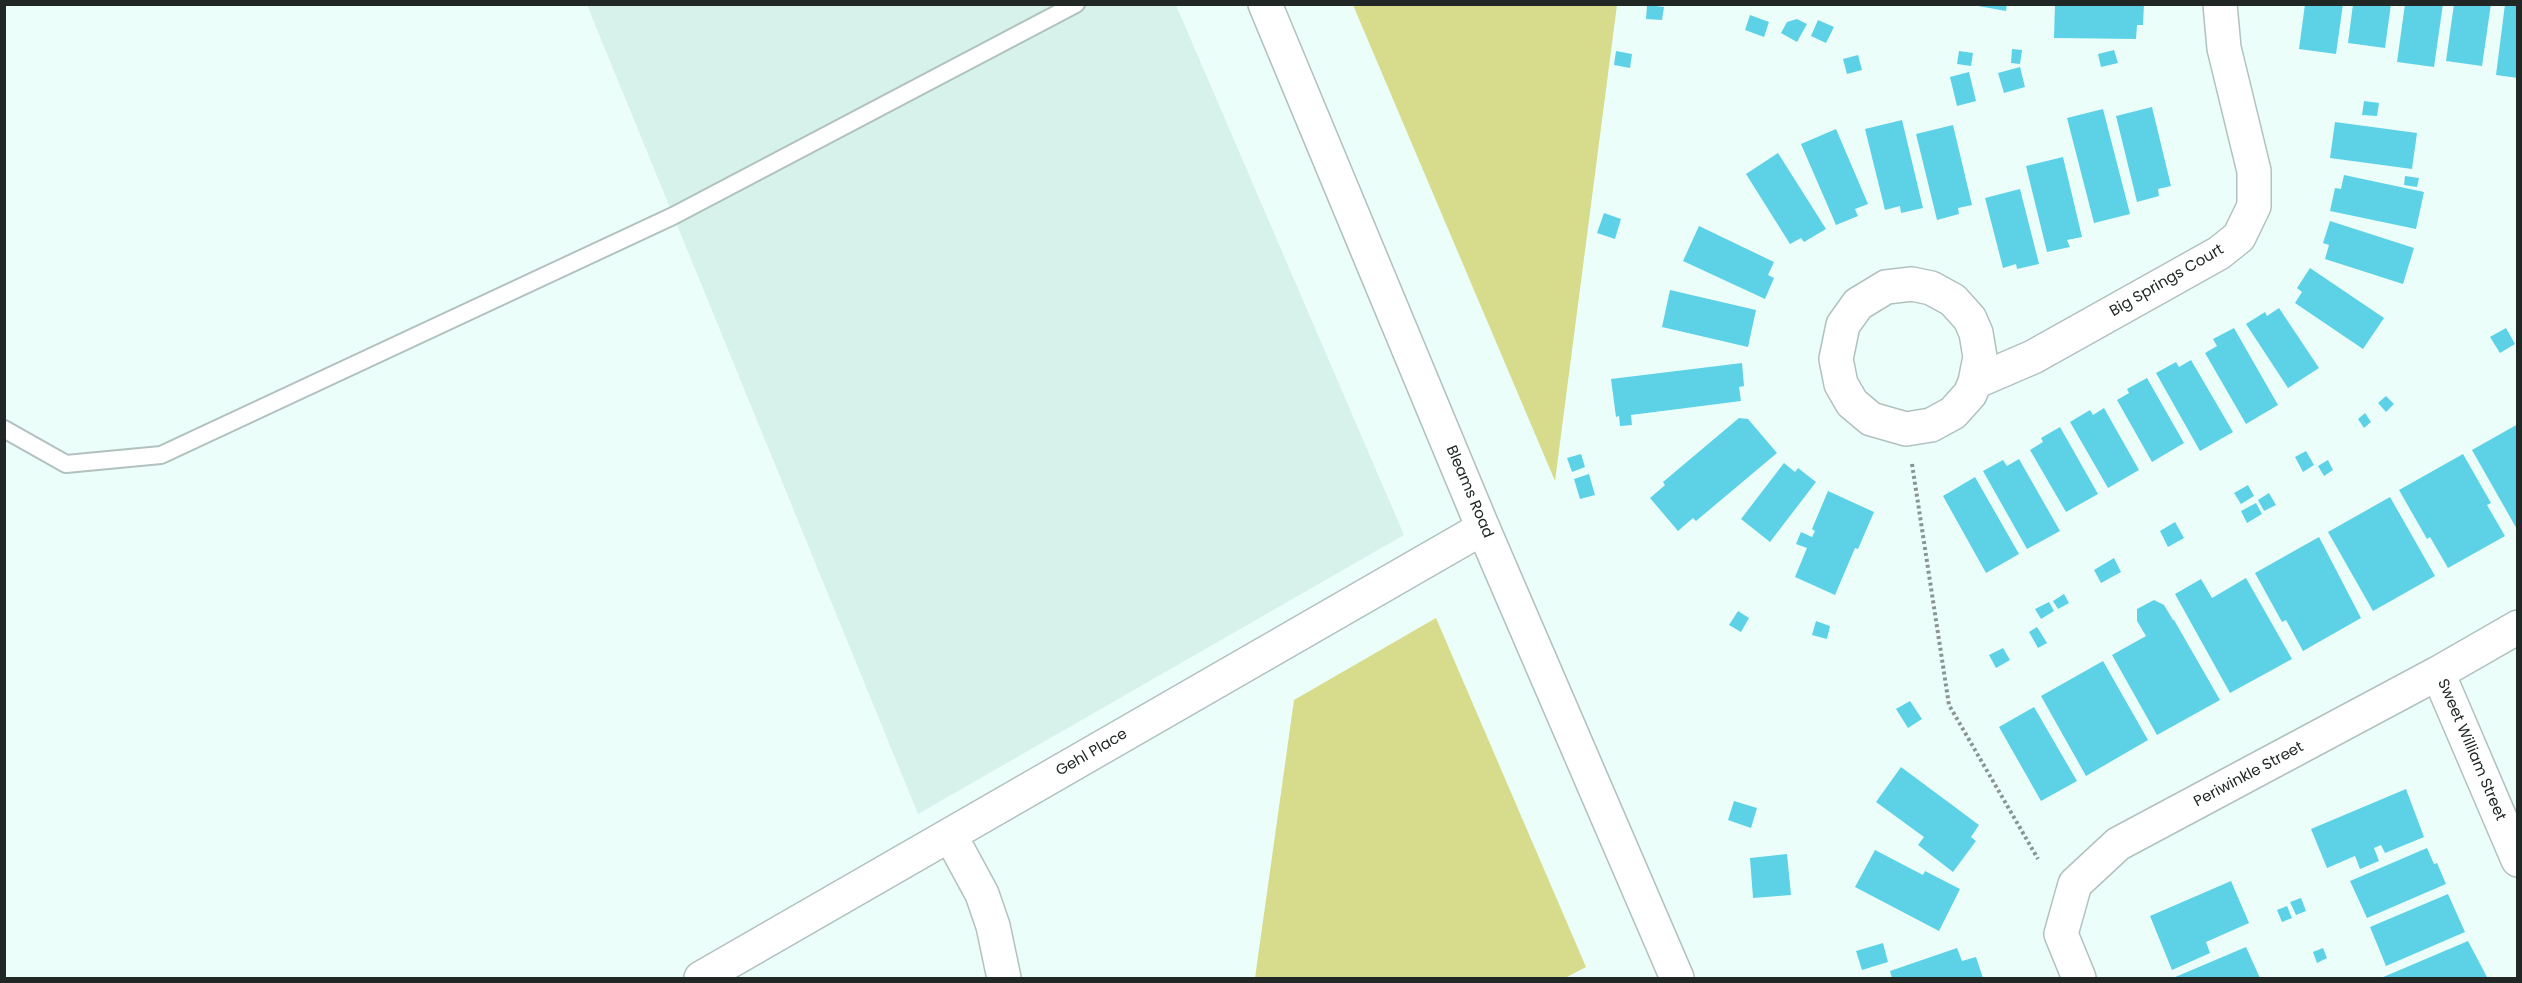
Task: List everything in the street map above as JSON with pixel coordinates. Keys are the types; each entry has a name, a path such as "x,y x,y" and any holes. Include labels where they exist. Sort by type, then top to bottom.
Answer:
{"street":[{"name":"Bleams Road","path":"1265,4 1483,528 1677,978"},
{"name":"Big Springs Court","path":"1975,382 2033,357 2219,254 2239,237 2254,206 2254,171 2224,48 2220,4"},
{"path":"1912,284 1931,288 1953,300 1970,319 1976,333 1980,357 1975,382 1970,394 1953,413 1931,425 1906,429 1871,419 1852,403 1841,384 1836,359 1843,325 1858,304 1886,287 1912,284"},
{"name":"Gehl Place","path":"701,978 1483,528"},
{"name":"Periwinkle Street","path":"2079,978 2061,934 2069,904 2075,884 2118,844 2438,673 2517,627"},
{"name":"Sweet William Street","path":"2438,673 2517,861"},
{"path":"950,835 982,894 993,926 1004,978"}],"lane":[{"path":"4,429 66,464 161,455 673,216 1076,4"}],"path":[{"path":"1906,429 1948,705 2038,859"}],"shaded area":[{"path":"587,5 1176,5 1404,535 918,814"}],"green space":[{"path":"1353,5 1617,5 1555,481"},
{"path":"1436,618 1586,967 1565,978 1255,978 1294,700"}],"building":[{"path":"1967,4 2007,4 2006,11"},
{"path":"2055,4 2144,4 2143,25 2137,25 2136,39 2054,38"},
{"path":"2305,4 2343,4 2336,54 2299,49"},
{"path":"2353,4 2391,4 2385,48 2348,43"},
{"path":"2405,4 2443,4 2434,67 2397,62"},
{"path":"2454,4 2491,4 2482,66 2446,61"},
{"path":"2505,4 2518,4 2518,78 2496,75"},
{"path":"1647,5 1664,7 1662,20 1646,19"},
{"path":"1750,15 1769,22 1764,37 1745,30"},
{"path":"1797,19 1807,24 1797,42 1781,33 1787,22"},
{"path":"1818,20 1834,27 1826,43 1811,36"},
{"path":"2012,49 2022,50 2020,64 2011,63"},
{"path":"2114,50 2118,63 2101,67 2098,54"},
{"path":"1616,51 1632,54 1630,68 1614,65"},
{"path":"1959,51 1973,53 1971,66 1957,64"},
{"path":"1858,55 1862,70 1847,74 1843,59"},
{"path":"2020,67 2025,87 2004,93 1998,73"},
{"path":"1969,72 1976,101 1957,106 1950,77"},
{"path":"2364,101 2379,103 2377,116 2362,115"},
{"path":"2152,107 2171,186 2158,189 2159,196 2137,202 2116,116"},
{"path":"2103,109 2130,214 2094,223 2067,118"},
{"path":"1902,120 1923,208 1901,213 1900,206 1885,210 1865,129"},
{"path":"2335,122 2417,133 2412,169 2330,158"},
{"path":"1953,125 1972,205 1958,208 1959,214 1937,220 1916,134"},
{"path":"1836,129 1868,204 1855,209 1858,216 1836,225 1801,144"},
{"path":"1778,153 1826,229 1804,242 1801,238 1790,244 1746,174"},
{"path":"2063,157 2082,237 2067,240 2070,247 2047,252 2026,166"},
{"path":"2344,175 2424,192 2416,229 2330,211 2335,188 2341,189"},
{"path":"2405,176 2419,178 2417,187 2404,185"},
{"path":"2020,189 2039,264 2017,269 2016,264 2003,268 1985,198"},
{"path":"1604,213 1621,219 1615,239 1597,233"},
{"path":"2330,221 2414,248 2403,284 2325,259 2329,245 2323,243"},
{"path":"1699,226 1774,262 1768,275 1774,278 1765,299 1683,261"},
{"path":"2310,268 2384,318 2363,349 2295,303 2302,292 2297,288"},
{"path":"1670,290 1756,310 1748,347 1662,327"},
{"path":"2279,308 2319,368 2288,388 2246,324 2265,312 2267,316"},
{"path":"2234,328 2278,405 2246,424 2205,353 2217,346 2213,339"},
{"path":"2506,328 2515,344 2500,353 2490,337"},
{"path":"2191,360 2233,432 2200,451 2156,373 2176,362 2179,367"},
{"path":"1742,363 1744,386 1739,387 1741,401 1631,415 1632,425 1620,426 1619,416 1616,417 1611,379"},
{"path":"2147,378 2184,443 2152,462 2117,400 2129,393 2127,389"},
{"path":"2386,396 2394,404 2386,412 2378,403"},
{"path":"2104,408 2139,470 2108,488 2070,422 2090,410 2093,415"},
{"path":"2365,413 2371,422 2364,428 2358,419"},
{"path":"1739,418 1748,419 1777,453 1696,521 1693,518 1678,531 1650,498 1665,485 1663,482"},
{"path":"2518,424 2518,531 2472,450"},
{"path":"2060,427 2098,494 2066,512 2030,450 2043,442 2041,438"},
{"path":"2306,451 2314,465 2303,472 2295,457"},
{"path":"1581,454 1585,467 1572,472 1567,458"},
{"path":"2463,454 2491,503 2487,505 2505,536 2448,568 2430,537 2427,539 2399,490"},
{"path":"2019,459 2060,531 2027,549 1983,471 2003,460 2007,466"},
{"path":"2328,460 2333,470 2324,476 2318,466"},
{"path":"1784,463 1795,472 1798,468 1816,482 1770,542 1741,519"},
{"path":"1589,474 1595,495 1580,499 1574,479"},
{"path":"1975,477 2019,554 1986,573 1943,496"},
{"path":"2248,485 2254,496 2241,504 2234,493"},
{"path":"1828,491 1874,512 1858,549 1855,548 1835,595 1795,577 1807,548 1796,544 1801,532 1812,537 1815,531 1812,529"},
{"path":"2269,493 2276,505 2264,511 2258,500"},
{"path":"2390,497 2435,576 2373,611 2328,532"},
{"path":"2256,503 2262,514 2247,523 2241,511"},
{"path":"2175,522 2184,538 2168,547 2160,531"},
{"path":"2319,537 2361,618 2303,651 2286,620 2282,622 2255,573"},
{"path":"2114,558 2121,572 2101,583 2094,570"},
{"path":"2246,578 2292,659 2230,693 2175,594 2201,579 2212,598"},
{"path":"2064,594 2069,603 2058,609 2053,601"},
{"path":"2154,600 2164,605 2174,620 2220,700 2157,735 2112,655 2146,636 2137,621 2137,609"},
{"path":"2049,602 2054,611 2041,619 2035,609"},
{"path":"1738,611 1749,618 1741,632 1729,625"},
{"path":"1816,621 1830,626 1827,639 1812,635"},
{"path":"2037,627 2047,643 2038,648 2029,632"},
{"path":"2003,648 2010,660 1996,668 1989,655"},
{"path":"2103,661 2148,740 2086,776 2041,696"},
{"path":"1910,701 1922,719 1908,728 1896,709"},
{"path":"2034,707 2077,781 2041,801 1999,727"},
{"path":"1901,767 1979,825 1971,837 1976,841 1953,872 1918,845 1924,837 1876,802"},
{"path":"2406,789 2424,837 2385,853 2381,845 2374,848 2379,861 2360,869 2355,856 2327,868 2311,829"},
{"path":"1734,801 1757,808 1751,828 1728,820"},
{"path":"2427,848 2434,864 2437,863 2446,884 2367,918 2350,881"},
{"path":"1875,850 1923,875 1925,871 1960,889 1939,931 1855,887"},
{"path":"1787,854 1791,895 1753,898 1750,858"},
{"path":"2231,881 2249,923 2206,942 2210,953 2172,970 2150,916"},
{"path":"2448,894 2465,932 2386,966 2370,927"},
{"path":"2301,898 2306,911 2296,915 2290,902"},
{"path":"2287,906 2292,918 2282,922 2277,910"},
{"path":"2468,941 2487,977 2381,978"},
{"path":"1883,943 1888,962 1862,970 1856,951"},
{"path":"2246,947 2260,978 2173,978"},
{"path":"1957,948 1962,961 1976,957 1983,978 1892,978 1890,971"},
{"path":"2323,948 2327,958 2317,963 2313,952"}]}
